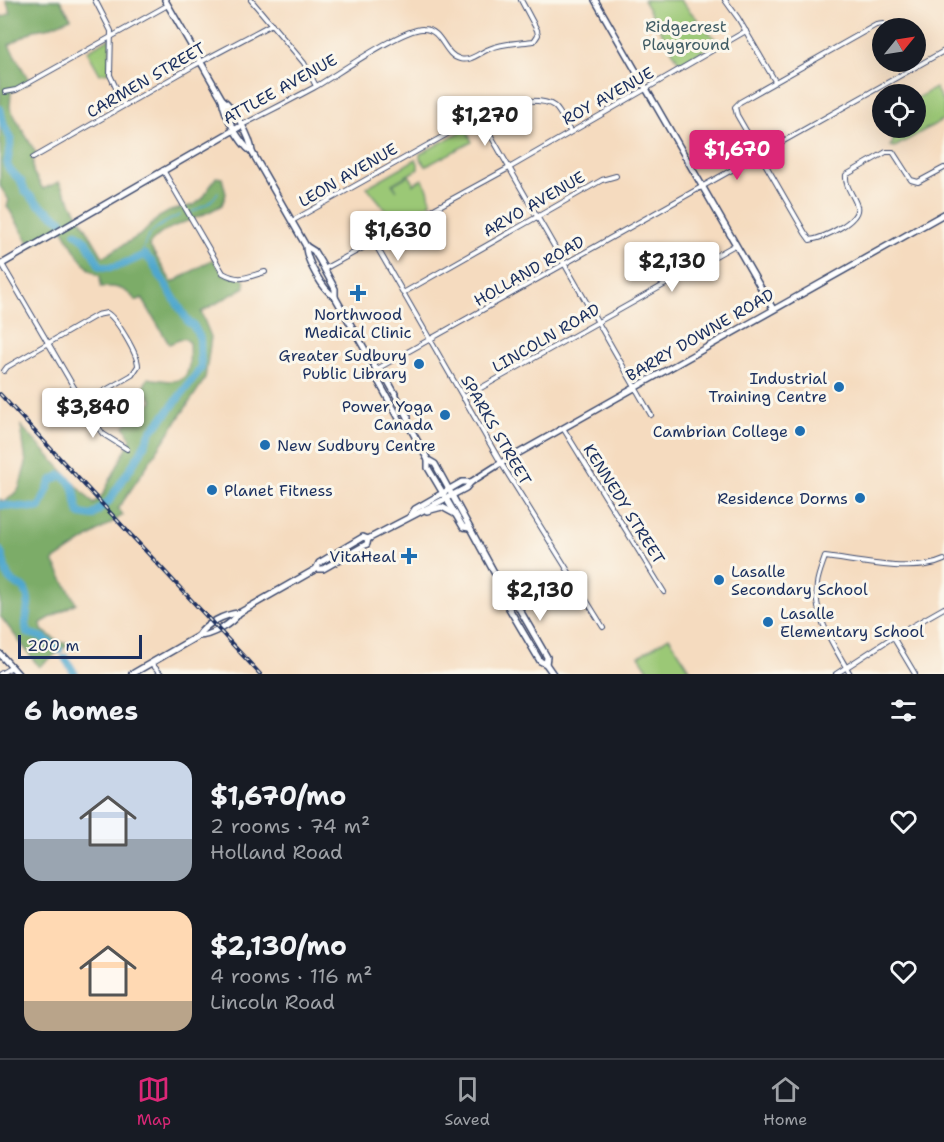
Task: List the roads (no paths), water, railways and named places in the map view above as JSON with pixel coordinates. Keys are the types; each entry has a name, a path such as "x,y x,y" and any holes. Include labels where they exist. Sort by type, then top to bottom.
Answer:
{"main road":[{"path":"595,0 773,309"},
{"path":"167,2 222,99 230,105 252,144 252,152"},
{"path":"222,99 223,108 245,147 252,152 306,246 314,251 335,289 335,297"},
{"name":"ATTLEE AVENUE","path":"1,264 241,126"},
{"name":"BARRY DOWNE ROAD","path":"132,674 198,636 202,630 231,613 239,613 316,568 319,563 363,537 368,539 411,515 420,513 462,482 471,482 944,214"},
{"path":"306,246 306,255 327,292 335,297 376,369 376,377 401,422 408,424 428,460 428,468 469,524 469,528 507,596 513,598 547,657 546,664 553,674"},
{"path":"428,460 435,464 463,527 469,528"},
{"path":"433,499 436,487 434,477"},
{"name":"BARRY DOWNE ROAD","path":"411,515 415,509 448,494"},
{"path":"420,513 442,507 456,515"},
{"path":"0,654 18,674"}],"street":[{"path":"95,0 108,23 111,37 110,75 124,105"},
{"path":"250,0 304,63 316,86"},
{"name":"ATTLEE AVENUE","path":"241,126 416,29 425,28 434,32 450,53 464,60 500,45 534,41 538,35 537,30 521,0"},
{"path":"725,0 775,81"},
{"path":"5,92 16,90 111,37 167,2"},
{"name":"CARMEN STREET","path":"33,158 200,62 272,24"},
{"path":"872,27 740,102 735,107 737,115 810,240 851,220 856,214 857,207 845,183 846,175 886,152 893,152 911,180 918,182 944,168"},
{"name":"ROY AVENUE","path":"324,269 509,168 746,31"},
{"name":"HOLLAND ROAD","path":"926,61 944,51"},
{"name":"HOLLAND ROAD","path":"376,369 906,72"},
{"name":"LEON AVENUE","path":"292,221 501,104 512,101 545,102 553,105 570,131"},
{"path":"479,115 651,414"},
{"path":"163,170 223,273 233,278 244,279 265,272"},
{"name":"ARVO AVENUE","path":"403,293 602,180 616,176"},
{"name":"SPARKS STREET","path":"374,242 501,463 603,627"},
{"name":"LINCOLN ROAD","path":"464,399 735,245"},
{"path":"1,264 103,434 127,449"},
{"path":"4,371 7,367 103,313 111,315 137,358 137,370 83,403"},
{"name":"KENNEDY STREET","path":"563,428 664,592"},
{"path":"850,674 826,630 819,607 816,585 825,557 916,567 933,565 944,560"},
{"path":"836,674 893,637 944,608"},
{"path":"893,637 915,674"},
{"path":"151,663 161,674"},
{"path":"0,674 12,667"}],"waterway":[{"path":"0,109 4,126 11,139 7,165 21,181 25,191 38,204 62,221"},
{"path":"192,212 210,202 218,192"},
{"path":"143,256 149,235 180,215"},
{"path":"0,505 40,507 51,481 61,475 72,484 80,514 92,516 109,501 141,452 151,431 201,368 200,338 151,261 145,255 117,266 100,266 86,241 76,233"},
{"path":"0,551 8,577 16,585 24,588 27,594 27,633 42,637 59,650"},
{"path":"65,658 75,674"}],"railway":[{"path":"0,394 260,674"}],"place":[{"name":"Northwood Medical Clinic","path":"358,293"},
{"name":"Greater Sudbury Public Library","path":"419,364"},
{"name":"Industrial Training Centre","path":"839,387"},
{"name":"Power Yoga Canada","path":"445,415"},
{"name":"Cambrian College","path":"800,431"},
{"name":"New Sudbury Centre","path":"265,445"},
{"name":"Planet Fitness","path":"212,490"},
{"name":"Residence Dorms","path":"860,498"},
{"name":"VitaHeal","path":"409,556"},
{"name":"Lasalle Secondary School","path":"719,580"},
{"name":"Lasalle Elementary School","path":"768,622"}],"park label":[{"name":"Ridgecrest Playground","path":"686,35"}]}
